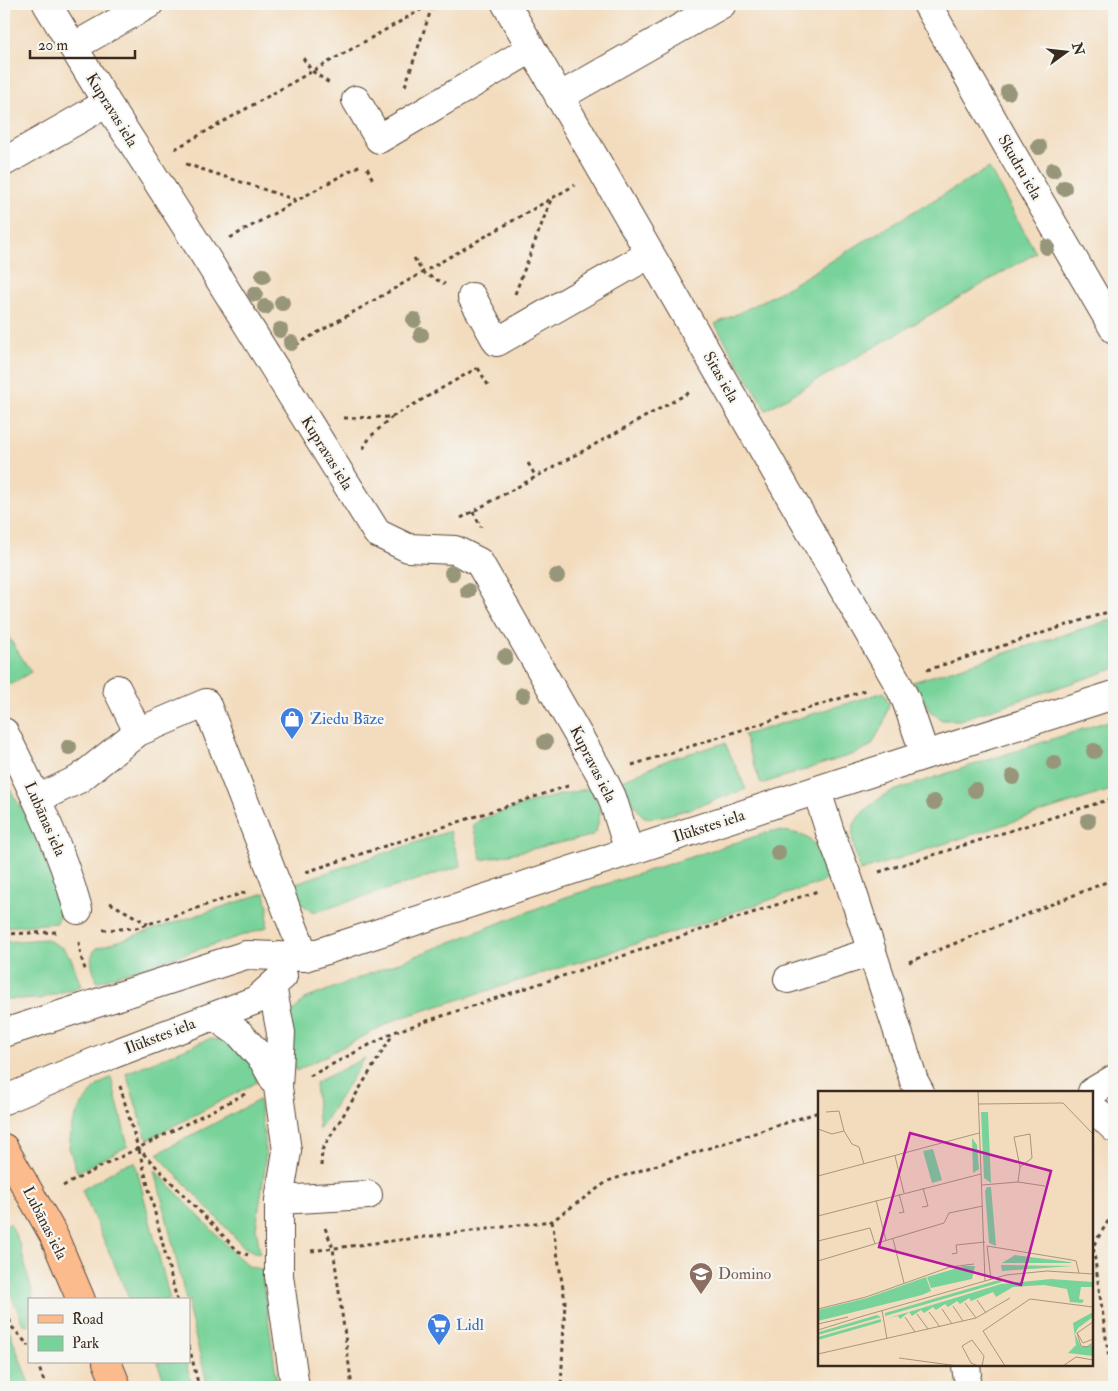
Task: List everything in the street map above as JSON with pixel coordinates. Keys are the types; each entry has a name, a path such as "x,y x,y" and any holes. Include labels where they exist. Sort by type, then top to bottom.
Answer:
{"main road":[{"name":"Lubānas iela","path":"4,1148 53,1234 80,1298"},
{"path":"108,1364 117,1387"}],"street":[{"name":"Kupravas iela","path":"46,4 107,103 154,161 203,253 377,533 408,548 455,550 480,562 601,775 612,797 629,851"},
{"path":"73,47 149,4"},
{"name":"Sitas iela","path":"506,4 896,680 906,700 924,755"},
{"path":"559,98 722,4"},
{"name":"Skudru iela","path":"927,4 1114,329"},
{"path":"356,100 379,138 532,49"},
{"path":"4,162 107,103"},
{"path":"472,297 497,342 650,254"},
{"path":"117,689 138,732"},
{"name":"Ilūkstes iela","path":"4,1033 246,955 305,957 1114,695"},
{"path":"37,799 78,779 138,732 206,703 305,957"},
{"name":"Lubānas iela","path":"4,732 37,799 69,877 78,910"},
{"path":"817,791 849,881 914,1081 919,1091"},
{"name":"Ilūkstes iela","path":"4,1100 111,1054 256,1000 305,957"},
{"path":"788,979 875,963"},
{"path":"272,986 281,1033 278,1087 287,1151 280,1200 279,1276 295,1387"},
{"path":"214,1016 240,1034 262,1060 278,1087"},
{"path":"1093,1091 1114,1079"},
{"path":"1093,1108 1114,1128"},
{"path":"280,1200 368,1194"}],"path":[{"path":"154,161 432,4"},
{"path":"405,87 432,4"},
{"path":"303,58 312,71 356,100"},
{"path":"203,253 364,163 379,138"},
{"path":"154,161 297,200"},
{"path":"270,361 601,169"},
{"path":"514,297 552,197"},
{"path":"414,258 422,273 472,297"},
{"path":"345,482 370,438 392,417 478,367 497,342"},
{"path":"478,367 488,385"},
{"path":"457,521 720,376"},
{"path":"306,418 392,417"},
{"path":"528,463 536,477"},
{"path":"98,930 136,928 601,775 1114,610"},
{"path":"34,1200 250,1091 295,1084 394,1032 849,881 1114,798"},
{"path":"875,963 1114,879"},
{"path":"4,934 60,932"},
{"path":"352,1387 333,1248 322,1220 319,1198 322,1150 394,1032"},
{"path":"561,1387 565,1301 552,1221 608,1181 818,1112"},
{"path":"138,1148 176,1298"},
{"path":"1113,1387 1093,1246 1110,1218 1114,1217"},
{"path":"4,1304 12,1327 28,1345"},
{"path":"190,1350 199,1387"},
{"path":"38,1364 46,1387"}],"green space":[{"path":"989,168 1036,253 766,410 715,324 790,286"},
{"path":"1114,619 1114,669 960,720 942,720 931,712 913,682"},
{"path":"4,630 31,672 9,685 4,677"},
{"path":"884,692 889,704 884,722 872,745 857,753 761,784 744,735"},
{"path":"1114,719 1114,789 860,871 853,844 852,833 855,822 863,812 890,792"},
{"path":"725,743 746,789 665,816 645,817 642,815 632,800 623,780 670,759"},
{"path":"4,780 30,822 59,898 60,913 57,923 4,927"},
{"path":"590,788 601,809 596,832 591,836 482,860 473,826 479,820 535,801"},
{"path":"450,831 461,866 316,912 303,905 290,885"},
{"path":"772,831 794,833 809,839 817,851 828,880 693,926 397,1019 296,1071 287,1027 291,1013 305,999 566,897"},
{"path":"265,893 268,907 267,927 97,982 91,960 97,948"},
{"path":"46,939 64,949 71,958 81,986 40,999 4,999 4,942"},
{"path":"209,1039 229,1042 242,1050 251,1063 257,1082 149,1139 146,1137 126,1073"},
{"path":"365,1058 319,1130 315,1083"},
{"path":"111,1077 128,1146 77,1172 69,1148 72,1124 80,1107 97,1086"},
{"path":"259,1100 265,1141 265,1168 256,1228 260,1253 244,1247 158,1153"},
{"path":"135,1162 169,1298 129,1298 82,1190 121,1166"},
{"path":"155,1170 236,1255 250,1267 261,1269 278,1387 208,1387 190,1315 190,1298 186,1298"},
{"path":"10,1223 20,1245 33,1298 28,1298 28,1325 23,1324 4,1277 4,1226"},
{"path":"4,1315 30,1387 4,1387"},
{"path":"158,1364 186,1364 192,1387 167,1387"}],"place":[{"name":"Ziedu Bāze","path":"292,740"},
{"name":"Domino","path":"701,1295"},
{"name":"Lidl","path":"439,1346"}]}
